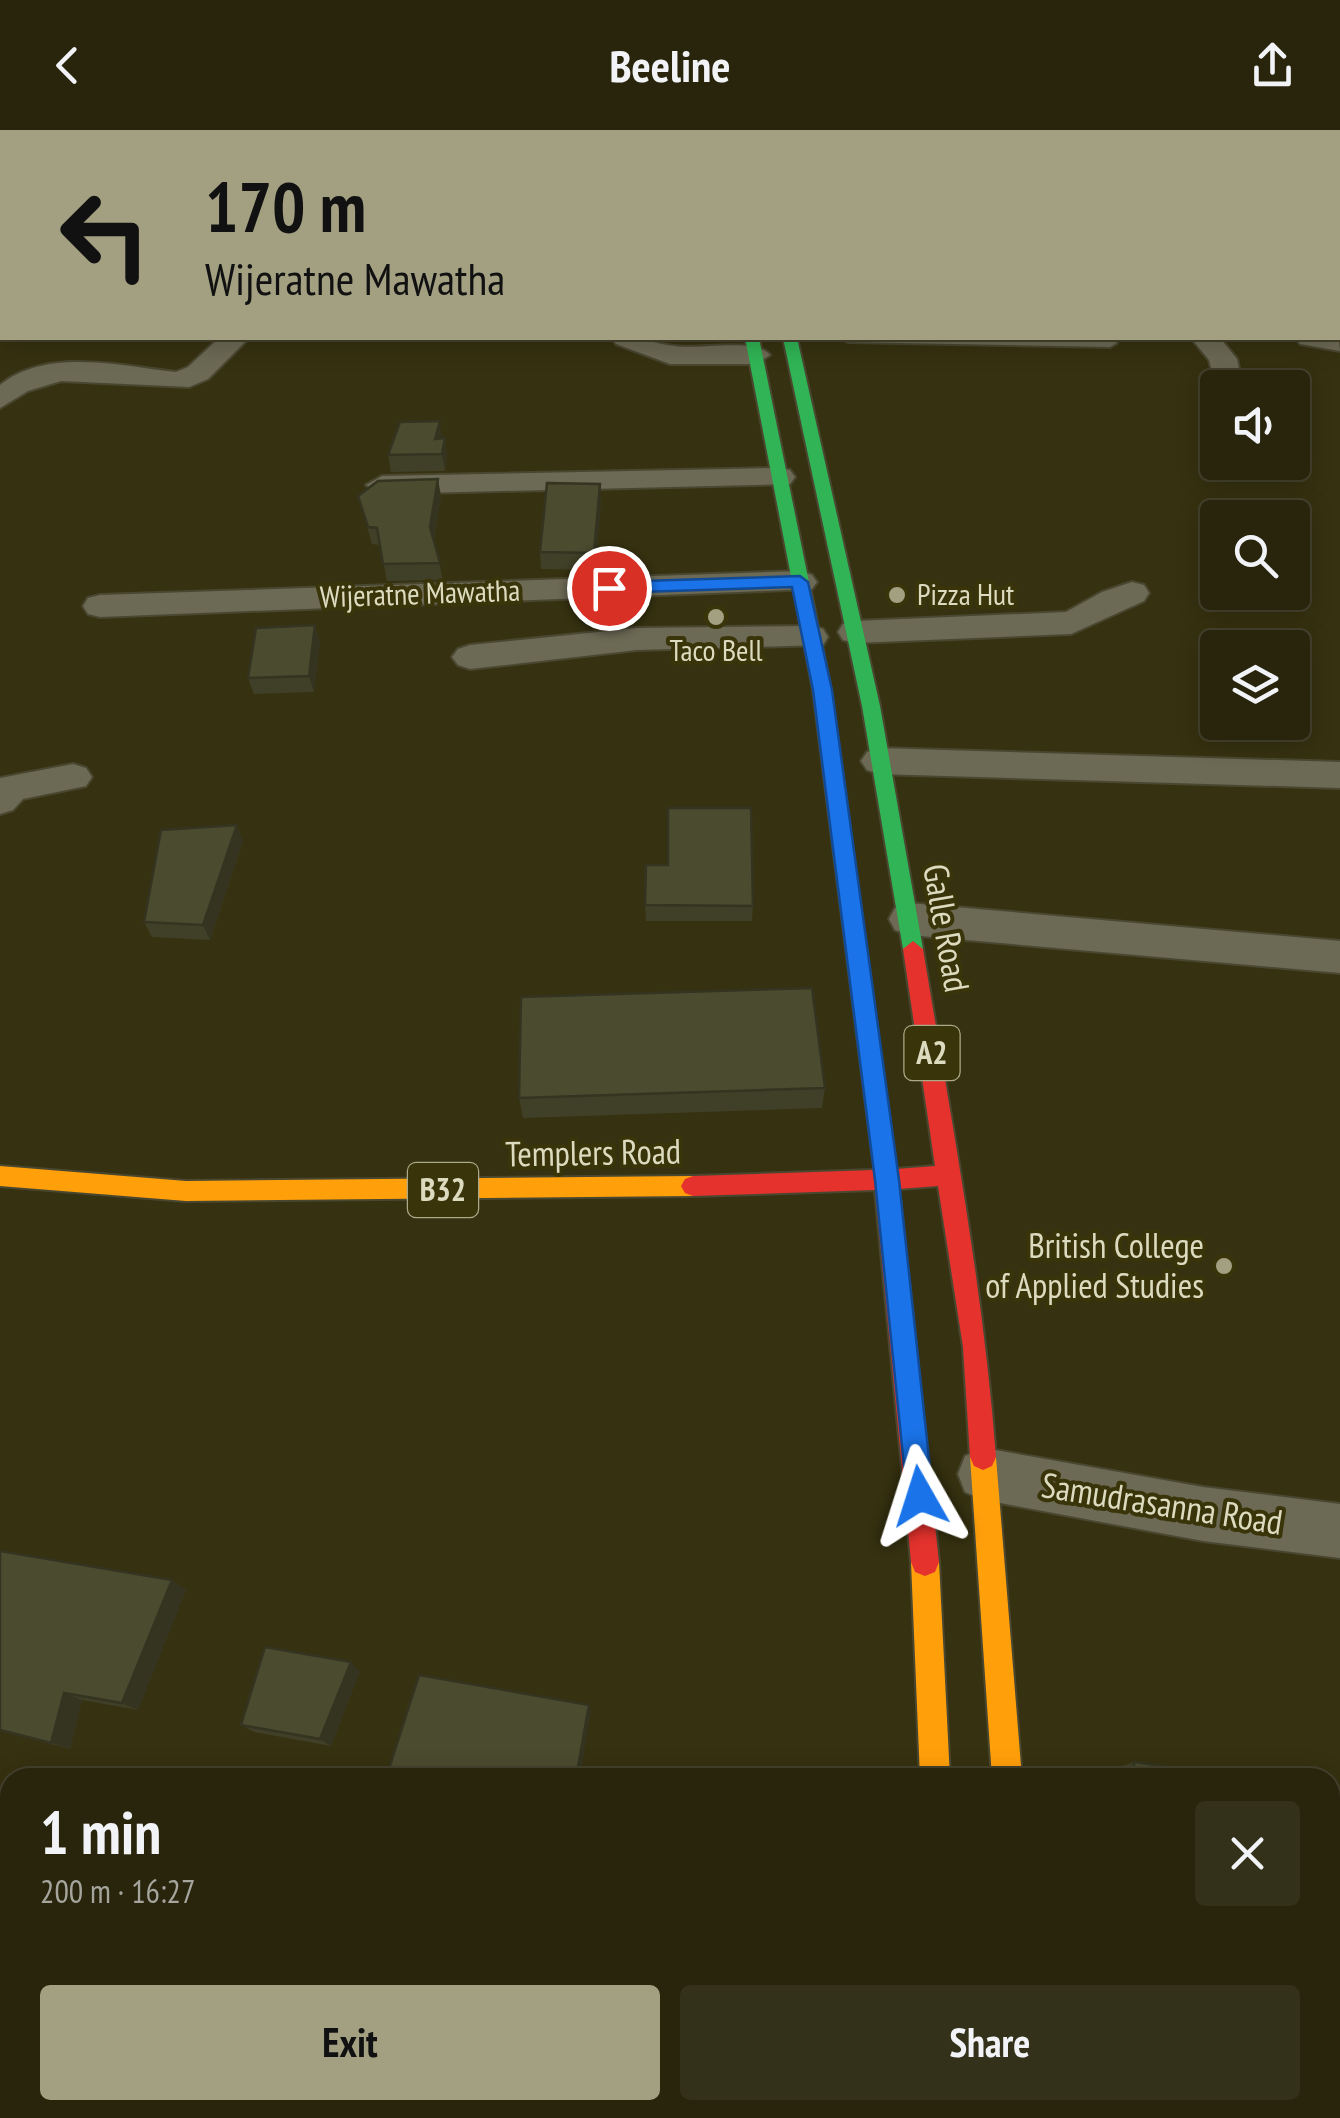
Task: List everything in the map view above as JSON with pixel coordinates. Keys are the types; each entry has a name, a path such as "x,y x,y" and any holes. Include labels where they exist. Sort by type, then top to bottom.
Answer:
{"main road":[{"name":"Galle Road","path":"790,340 880,761 951,1175 974,1346 1006,1768"},
{"name":"A2","path":"754,346 822,690 887,1180 924,1531 935,1768"},
{"name":"Templers Road","path":"0,1176 186,1191 804,1186 951,1175"}],"street":[{"path":"0,399 30,377 57,372 179,382 198,374 233,340"},
{"path":"631,340 670,355 754,346"},
{"path":"1207,340 1223,359 1225,370"},
{"path":"382,485 778,477"},
{"name":"Wijeratne Mawatha","path":"100,606 800,582"},
{"path":"854,632 1071,623 1090,616 1104,600 1132,594"},
{"path":"470,657 637,639 811,637"},
{"path":"880,761 1340,775"},
{"path":"0,800 11,788 73,777"},
{"path":"909,919 1340,958"},
{"name":"Samudrasanna Road","path":"984,1474 1203,1514 1340,1532"}],"lane":[{"path":"979,340 1110,342"}],"building":[{"path":"440,421 435,439 445,438 442,454 388,455 400,422"},
{"path":"438,479 430,527 440,563 383,564 377,528 368,527 358,496 378,481"},
{"path":"547,483 600,484 594,553 540,552"},
{"path":"315,625 309,676 248,678 256,628"},
{"path":"668,808 751,808 753,906 645,905 646,865 668,865"},
{"path":"237,825 203,925 144,922 161,830"},
{"path":"812,988 825,1088 519,1098 521,997"},
{"path":"0,1551 172,1580 122,1703 64,1693 51,1743 0,1730"},
{"path":"265,1647 351,1662 320,1739 241,1725"},
{"path":"419,1675 589,1705 578,1768 389,1768"},
{"path":"1134,1762 1178,1768 1134,1768"}],"traffic: fast":[{"path":"752,340 822,690 884,1160"},
{"path":"790,340 871,706 913,949"}],"traffic: slow":[{"path":"0,1176 186,1191 693,1186"},
{"path":"983,1457 1006,1768"},
{"path":"925,1562 935,1768"}],"traffic: jam":[{"path":"913,949 975,1347 983,1457"},
{"path":"884,1160 925,1562"},
{"path":"693,1186 804,1185 951,1175"}],"place":[{"name":"Pizza Hut","path":"897,595"},
{"name":"Taco Bell","path":"716,617"},
{"name":"British College of Applied Studies","path":"1224,1266"}],"route":[{"path":"609,588 800,582 822,690 887,1180 920,1496"}]}
